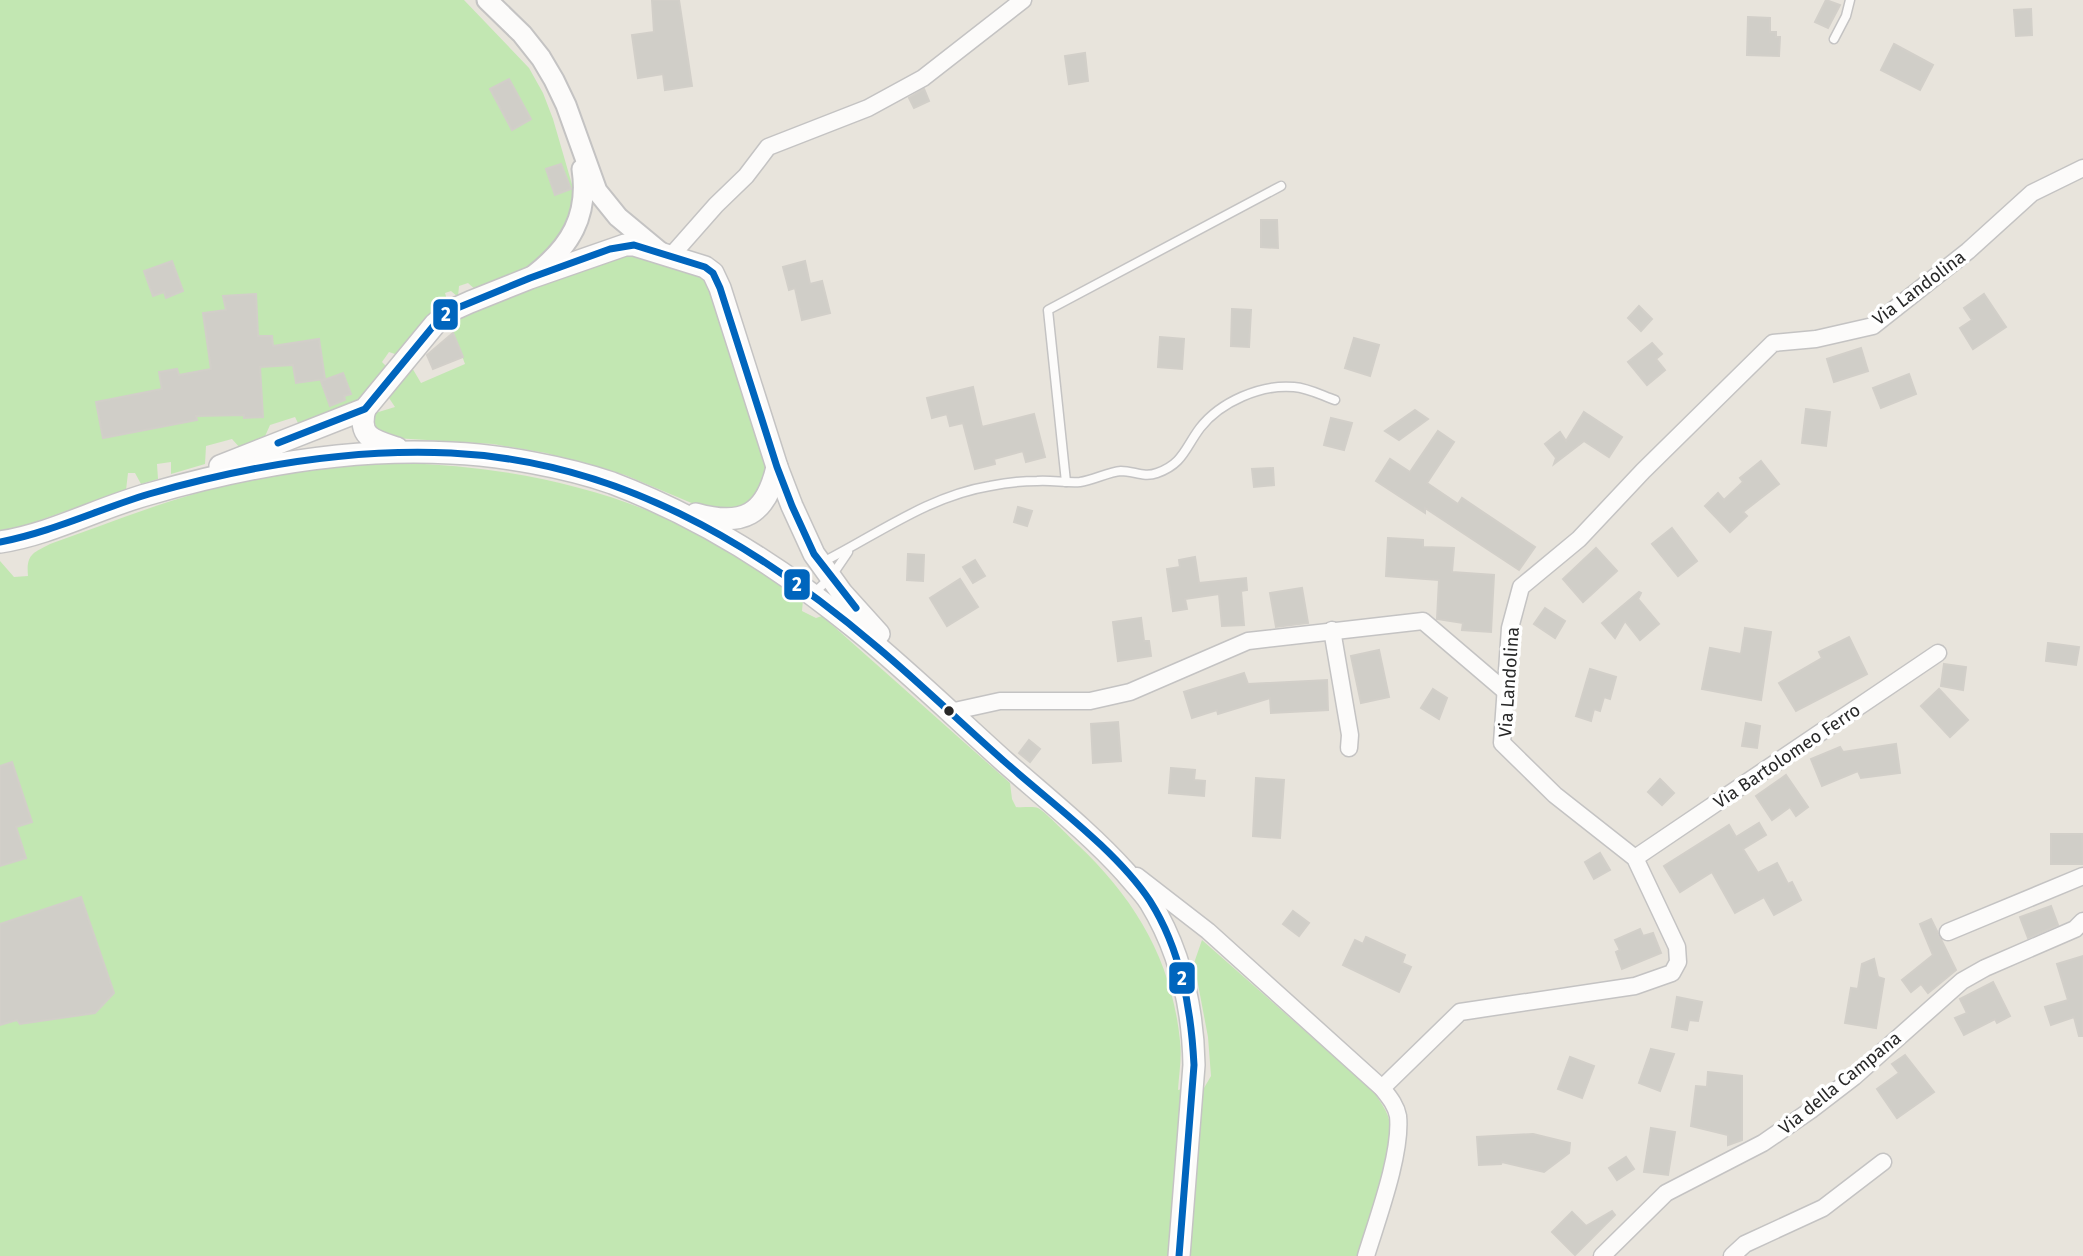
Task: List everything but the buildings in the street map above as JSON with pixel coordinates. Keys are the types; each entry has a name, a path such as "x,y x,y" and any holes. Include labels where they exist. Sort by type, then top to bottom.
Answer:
{"main road":[{"path":"409,452 370,438 364,430 362,419 365,409 435,324 450,311 530,278 625,245 634,245 705,267 713,273 720,288 792,506 826,570 842,593 945,708"},
{"path":"0,542 67,524 365,409"},
{"path":"146,494 292,461 409,452 454,453 537,464 608,482 667,506 712,519 739,519 752,514 761,505 773,484 777,467"},
{"path":"667,506 742,548 857,629 1108,853 1148,898 1168,934 1183,980 1194,1040 1179,1256"}],"street":[{"path":"487,0 522,34 541,58 566,105 597,191 618,216 665,254 746,176 768,147 868,108 923,78 1023,0"},
{"path":"530,278 550,262 570,239 578,222 584,183 578,144"},
{"name":"Via Landolina","path":"1382,1088 1460,1012 1635,986 1672,973 1678,962 1677,947 1635,858 1556,795 1502,743 1510,628 1521,587 1579,539 1643,471 1773,343 1816,339 1872,326 1968,251 2032,193 2083,168"},
{"path":"945,708 1000,702 1090,701 1130,692 1248,641 1423,621 1506,691"},
{"path":"1332,631 1350,735 1349,748"},
{"name":"Via Bartolomeo Ferro","path":"1635,858 1938,653"},
{"path":"1108,853 1208,931 1382,1088 1393,1102 1398,1116 1398,1132 1391,1173 1366,1256"},
{"path":"1948,932 2083,876"},
{"name":"Via della Campana","path":"1602,1256 1666,1193 1763,1143 1811,1110 1854,1077 1962,981 1985,968 2076,929 2083,921"},
{"path":"1732,1256 1745,1244 1823,1208 1883,1162"}],"lane":[{"path":"1833,39 1846,16 1850,0"},
{"path":"1066,482 1048,310 1281,186"},
{"path":"811,595 826,570 849,550 910,513 968,491 1011,483 1097,480 1122,471 1139,476 1155,474 1180,461 1202,425 1226,405 1248,394 1291,386 1335,400"},
{"path":"826,570 849,550"}],"green space":[{"path":"0,0 464,0 529,68 543,93 573,188 573,207 561,242 531,268 477,291 468,283 459,286 458,297 451,291 445,293 448,303 426,319 395,354 389,352 382,362 387,367 362,401 300,427 295,417 270,425 262,443 241,449 232,439 206,446 205,464 171,474 171,462 157,464 158,479 141,484 135,473 128,473 126,490 12,530 0,531"},
{"path":"632,253 699,275 711,289 766,465 767,475 749,505 713,512 625,475 546,453 493,444 394,438 377,430 372,414 395,407 387,395 411,366 421,383 465,364 450,323 485,304"},
{"path":"402,463 523,475 563,484 641,508 714,542 803,600 802,611 816,618 822,616 1010,783 1016,807 1036,807 1042,810 1099,866 1134,910 1160,958 1176,1012 1181,1047 1178,1090 1192,1086 1204,1088 1211,1076 1208,1037 1194,963 1202,940 1374,1092 1388,1116 1389,1146 1380,1186 1357,1256 0,1256 0,561 14,577 28,576 28,563 32,555 50,544 198,493 306,470"}],"transit line":[{"name":"2","path":"278,443 365,409 435,324 450,311 610,249 634,245 705,267 713,273 792,506 814,554 856,608"},
{"name":"2","path":"0,542 38,532 149,494 223,475 336,456 412,452 512,459 570,472 626,490 680,514 732,542 830,609 893,661 1101,846 1120,864 1150,901 1177,959 1193,1044 1194,1065 1179,1256"}]}
